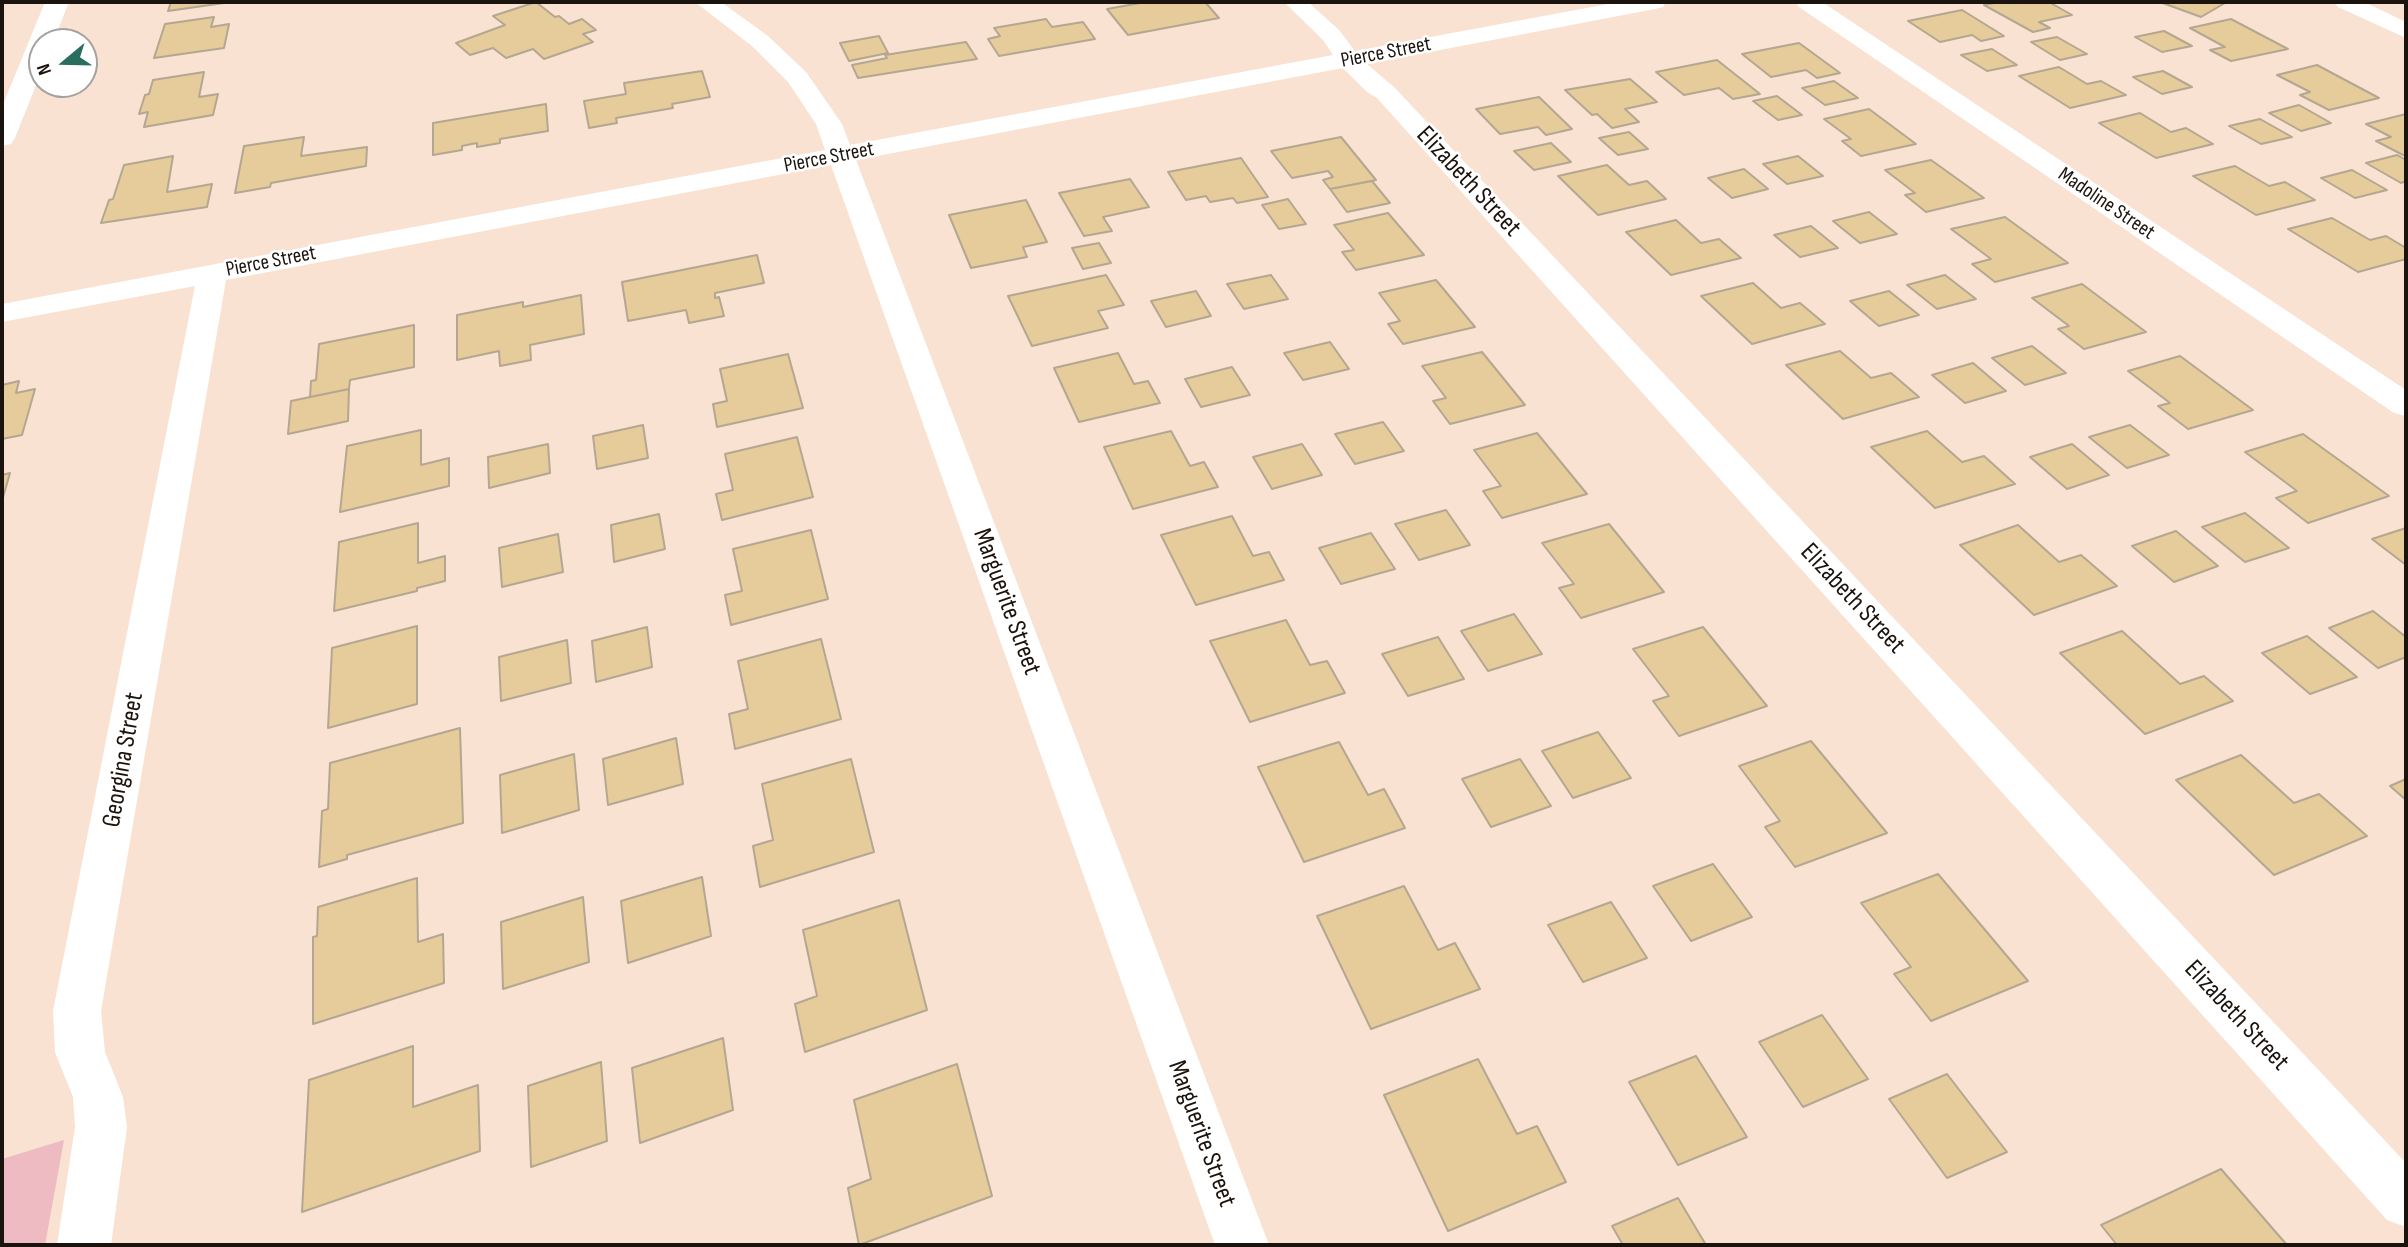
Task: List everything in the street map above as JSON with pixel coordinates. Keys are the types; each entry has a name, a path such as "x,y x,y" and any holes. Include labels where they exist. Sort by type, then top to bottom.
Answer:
{"street":[{"path":"2,138 57,2"},
{"name":"Marguerite Street","path":"706,2 760,41 797,77 829,124 1242,1245"},
{"name":"Elizabeth Street","path":"1296,2 1331,35 1349,60 1395,103 2406,1201"},
{"name":"Pierce Street","path":"2,313 1655,2"},
{"name":"Madoline Street","path":"1807,2 2406,405"},
{"path":"2346,2 2406,31"},
{"name":"Georgina Street","path":"84,1245 101,1127 98,1097 80,1052 78,1011 212,273"}],"shaded area":[{"path":"64,1140 45,1245 2,1245 2,1159"}],"building":[{"path":"171,2 231,2 168,11"},
{"path":"536,2 569,24 582,19 596,30 583,34 593,42 544,59 533,49 506,58 493,48 470,55 456,43 505,25 493,16"},
{"path":"1146,2 1205,2 1219,18 1128,35 1107,9"},
{"path":"1999,2 2049,2 2072,15 2039,22 2050,28 2033,32 1984,5"},
{"path":"2160,2 2220,2 2225,3 2201,17"},
{"path":"1962,10 2004,36 1981,41 1972,35 1940,42 1908,21"},
{"path":"214,17 211,27 229,24 224,48 154,58 165,24"},
{"path":"1046,19 1052,27 1083,22 1095,39 999,56 988,39 1000,36 994,28"},
{"path":"2231,19 2288,49 2231,61 2210,50 2225,47 2190,28"},
{"path":"2164,31 2192,46 2162,52 2135,37"},
{"path":"879,36 888,53 849,61 840,43"},
{"path":"2057,37 2087,54 2060,60 2031,42"},
{"path":"966,42 977,59 858,78 852,65 887,58 885,55"},
{"path":"1799,43 1840,73 1817,78 1806,70 1771,77 1742,54"},
{"path":"1992,49 2017,65 1987,71 1961,55"},
{"path":"1717,60 1760,94 1733,99 1719,88 1684,95 1656,72"},
{"path":"2317,65 2379,98 2329,110 2300,95 2310,92 2277,75"},
{"path":"2059,67 2087,84 2101,81 2126,95 2070,108 2019,76"},
{"path":"702,71 710,97 672,104 673,108 616,118 617,123 589,128 584,101 626,94 624,83"},
{"path":"2163,71 2192,87 2162,94 2133,77"},
{"path":"204,72 199,97 218,94 213,115 144,127 148,112 139,114 153,80"},
{"path":"1630,79 1657,102 1625,109 1639,122 1612,128 1597,114 1592,115 1565,90"},
{"path":"1834,81 1858,98 1825,105 1802,88"},
{"path":"1777,96 1802,115 1778,120 1753,101"},
{"path":"1539,97 1572,129 1546,135 1538,127 1500,134 1476,109"},
{"path":"546,104 548,131 500,139 500,143 477,147 477,143 462,146 462,150 433,155 433,123"},
{"path":"2299,105 2331,123 2301,131 2269,113"},
{"path":"1869,109 1916,144 1861,156 1842,141 1851,139 1824,119"},
{"path":"2140,113 2171,132 2186,128 2213,144 2156,158 2099,123"},
{"path":"2406,114 2406,155 2376,141 2391,137 2366,124"},
{"path":"2260,119 2292,137 2261,144 2229,126"},
{"path":"1629,132 1648,149 1618,155 1599,138"},
{"path":"304,137 301,156 367,147 366,166 271,183 270,187 235,193 244,146"},
{"path":"1341,137 1376,180 1330,189 1323,180 1333,177 1328,171 1292,178 1271,151"},
{"path":"1551,143 1571,162 1534,170 1514,151"},
{"path":"2397,155 2406,160 2406,181 2401,183 2366,163"},
{"path":"173,156 167,192 212,184 207,207 101,223 109,200 113,199 124,165"},
{"path":"1798,156 1823,176 1787,184 1763,164"},
{"path":"1241,158 1268,197 1237,203 1233,198 1210,202 1206,196 1186,200 1168,172"},
{"path":"1931,160 1984,198 1926,212 1905,195 1915,193 1885,170"},
{"path":"1607,165 1629,185 1647,181 1666,199 1598,215 1558,176"},
{"path":"2235,166 2269,186 2285,182 2315,200 2256,215 2193,176"},
{"path":"1744,169 1768,189 1732,198 1708,178"},
{"path":"2352,170 2387,190 2355,198 2321,178"},
{"path":"1130,179 1149,207 1103,217 1112,231 1084,236 1059,193"},
{"path":"1372,181 1390,203 1347,212 1330,189"},
{"path":"1288,199 1306,224 1279,229 1262,205"},
{"path":"1026,200 1047,242 1023,247 1027,257 971,268 949,215"},
{"path":"1869,212 1897,234 1860,243 1833,221"},
{"path":"1388,213 1424,255 1356,270 1342,252 1354,250 1334,225"},
{"path":"2005,217 2068,263 1995,282 1972,264 1991,259 1951,229"},
{"path":"2332,218 2370,240 2386,236 2406,248 2406,259 2358,272 2288,229"},
{"path":"1676,220 1701,243 1719,239 1741,258 1671,275 1626,232"},
{"path":"1811,226 1838,248 1800,257 1774,235"},
{"path":"1099,243 1111,263 1083,269 1072,248"},
{"path":"757,255 764,283 715,293 715,298 719,297 724,316 689,323 686,310 628,321 622,282"},
{"path":"1106,275 1124,305 1098,311 1108,328 1032,346 1008,296"},
{"path":"1271,275 1288,299 1244,309 1227,284"},
{"path":"1945,275 1976,299 1937,309 1907,285"},
{"path":"1436,280 1475,327 1403,344 1388,324 1400,321 1379,293"},
{"path":"1753,283 1781,308 1800,303 1825,324 1752,344 1701,296"},
{"path":"2082,284 2146,332 2084,349 2058,329 2069,326 2032,298"},
{"path":"1196,291 1211,316 1166,327 1151,301"},
{"path":"1889,291 1919,315 1879,326 1850,301"},
{"path":"581,295 584,334 530,345 531,360 500,366 499,351 457,360 457,315 523,302 523,307"},
{"path":"414,325 414,367 350,380 349,389 310,397 311,381 316,380 319,344"},
{"path":"1330,342 1349,369 1303,380 1284,353"},
{"path":"2032,346 2066,373 2025,385 1992,358"},
{"path":"1840,351 1871,378 1891,373 1919,397 1843,419 1786,365"},
{"path":"1482,352 1525,405 1450,424 1433,401 1446,398 1422,366"},
{"path":"1118,353 1134,384 1148,381 1160,403 1079,422 1054,368"},
{"path":"788,354 803,408 717,427 713,404 727,401 720,369"},
{"path":"2180,356 2253,410 2188,429 2158,406 2170,403 2128,371"},
{"path":"1973,363 2006,391 1965,403 1932,375"},
{"path":"1232,367 1250,395 1201,407 1185,379"},
{"path":"19,381 16,393 35,389 22,435 2,439 2,385"},
{"path":"349,389 348,421 288,434 291,401"},
{"path":"1383,422 1404,451 1355,464 1335,434"},
{"path":"643,425 648,458 597,469 593,436"},
{"path":"2130,425 2169,455 2127,468 2089,437"},
{"path":"421,430 421,465 449,458 449,486 340,512 347,446"},
{"path":"1171,431 1190,466 1204,462 1218,487 1133,509 1104,447"},
{"path":"1927,431 1962,462 1984,456 2015,484 1935,508 1871,447"},
{"path":"1537,433 1587,494 1502,518 1483,491 1501,486 1474,450"},
{"path":"2303,434 2389,496 2308,523 2276,498 2297,491 2245,452"},
{"path":"797,437 813,497 722,520 716,494 733,490 725,454"},
{"path":"548,444 550,473 489,488 488,457"},
{"path":"1302,444 1322,475 1272,489 1253,457"},
{"path":"2072,444 2109,475 2067,489 2030,457"},
{"path":"10,473 2,501 2,475"},
{"path":"1446,510 1470,545 1419,560 1395,524"},
{"path":"2245,513 2289,548 2245,562 2202,527"},
{"path":"659,514 665,549 614,562 611,525"},
{"path":"1232,516 1253,556 1269,552 1284,580 1196,605 1161,535"},
{"path":"418,523 418,563 445,556 445,581 417,588 417,591 334,611 339,542"},
{"path":"1609,524 1664,592 1581,618 1559,588 1574,584 1542,543"},
{"path":"2018,525 2059,562 2081,555 2117,586 2034,615 1960,545"},
{"path":"2406,528 2406,565 2372,539"},
{"path":"811,530 828,599 731,625 725,595 742,591 733,549"},
{"path":"2176,531 2218,566 2174,582 2132,546"},
{"path":"1371,533 1395,569 1341,584 1319,548"},
{"path":"558,534 563,572 502,587 499,548"},
{"path":"2373,611 2406,637 2406,657 2378,668 2329,628"},
{"path":"1514,614 1542,654 1488,671 1461,631"},
{"path":"1286,620 1310,665 1327,661 1345,693 1250,722 1210,641"},
{"path":"417,626 417,704 328,728 332,648"},
{"path":"647,627 652,667 596,682 592,641"},
{"path":"1703,627 1767,706 1679,736 1653,701 1669,696 1633,649"},
{"path":"2122,631 2180,684 2204,676 2233,701 2145,734 2060,653"},
{"path":"2307,636 2357,677 2310,694 2262,653"},
{"path":"1438,637 1464,679 1408,696 1382,654"},
{"path":"821,639 841,719 735,749 729,714 748,709 738,661"},
{"path":"567,640 571,683 501,701 499,657"},
{"path":"460,728 463,823 347,855 347,859 319,867 322,811 328,809 330,763"},
{"path":"1598,732 1631,778 1573,798 1542,751"},
{"path":"676,738 683,784 608,805 603,759"},
{"path":"1811,741 1887,833 1795,867 1765,827 1780,821 1739,766"},
{"path":"1339,742 1368,795 1384,789 1405,828 1304,862 1258,767"},
{"path":"574,754 579,810 502,833 500,775"},
{"path":"2241,755 2294,803 2319,794 2367,836 2274,875 2176,780"},
{"path":"851,759 874,852 760,887 753,846 773,840 762,784"},
{"path":"1520,759 1551,806 1491,827 1462,779"},
{"path":"2406,779 2406,800 2390,786"},
{"path":"1713,864 1752,917 1691,941 1653,886"},
{"path":"1938,874 2028,981 1931,1021 1894,974 1911,967 1861,903"},
{"path":"702,877 711,936 628,963 621,901"},
{"path":"417,878 418,942 443,934 444,983 313,1024 313,937 317,936 318,907"},
{"path":"1404,886 1438,950 1455,943 1480,989 1371,1029 1317,916"},
{"path":"583,897 589,962 503,989 501,922"},
{"path":"899,900 927,1010 805,1052 795,1004 817,996 803,930"},
{"path":"1611,902 1647,958 1583,982 1548,925"},
{"path":"1822,1015 1868,1079 1803,1107 1759,1042"},
{"path":"723,1038 733,1110 640,1143 632,1068"},
{"path":"413,1046 413,1107 478,1085 480,1151 302,1212 309,1080"},
{"path":"1696,1056 1747,1137 1678,1165 1629,1082"},
{"path":"1478,1059 1517,1134 1537,1126 1566,1182 1448,1231 1384,1095"},
{"path":"601,1062 607,1141 531,1167 528,1086"},
{"path":"957,1064 992,1196 859,1245 848,1188 871,1179 854,1100"},
{"path":"1947,1074 2007,1152 1947,1178 1889,1099"},
{"path":"2221,1169 2287,1245 2117,1245 2101,1225"},
{"path":"1678,1198 1706,1245 1623,1245 1612,1226"}]}
